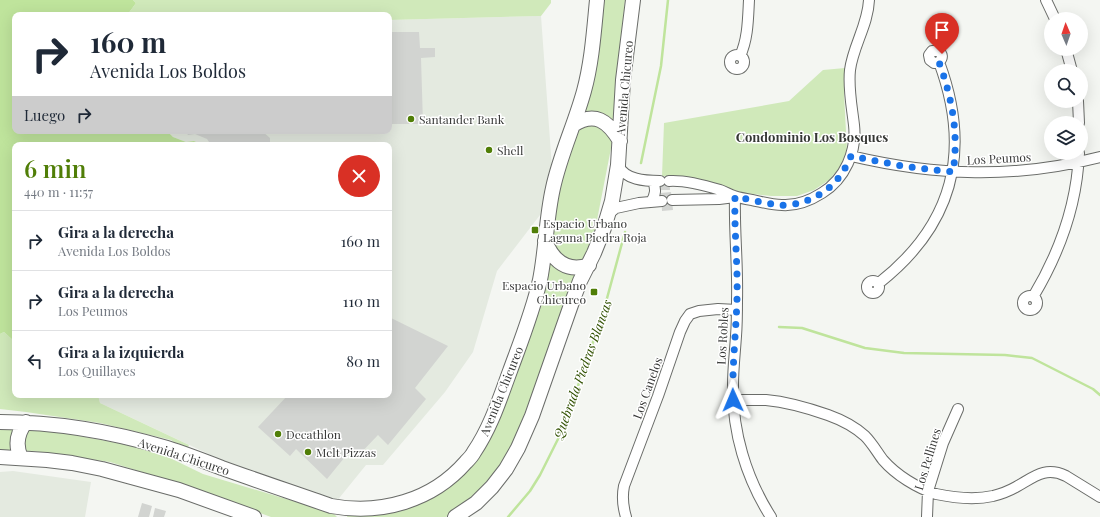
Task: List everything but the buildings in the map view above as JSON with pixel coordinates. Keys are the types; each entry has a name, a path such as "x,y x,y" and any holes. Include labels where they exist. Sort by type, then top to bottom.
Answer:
{"main road":[{"name":"Avenida Chicureo","path":"0,422 26,422 87,429 148,443 184,453 331,506 340,512 352,509 376,508 402,503 426,493 449,479 474,453 481,441 494,413 522,338 537,290 542,268 549,208 554,182 580,105 587,77 597,0"},
{"name":"Avenida Chicureo","path":"455,517 476,503 492,487 506,469 518,448 532,416 580,281 599,242 615,189 620,141 623,80 633,0"},
{"path":"573,125 587,118 600,120 611,127 620,141"},
{"path":"545,242 551,254 562,264 576,268 589,264"},
{"path":"21,458 17,440 20,431 26,422"},
{"path":"0,457 72,463 102,469 179,490 254,517"}],"street":[{"path":"740,56 747,32 749,0"},
{"path":"618,165 621,170 630,177 641,180 686,182 721,190 735,197 782,206 804,201 818,195 831,186 842,173 851,156 854,133 850,94 850,69 854,52 867,15 869,0"},
{"path":"1046,0 1052,12"},
{"path":"879,283 907,258 929,230 941,207 953,172 955,145 954,120 948,89 939,62"},
{"name":"Los Peumos","path":"851,156 902,166 953,172 986,173 1056,166 1071,160"},
{"name":"Los Peumos","path":"1088,157 1100,157"},
{"path":"1033,297 1049,270 1062,239 1074,197 1079,160"},
{"path":"661,181 655,186 654,197 662,201"},
{"path":"608,214 616,208 639,203 735,197"},
{"name":"Los Robles","path":"735,197 737,310 733,400 736,428 746,466 758,495 771,517"},
{"name":"Los Canelos","path":"626,517 623,498 625,482 685,321 690,314 699,311 718,309 737,310"},
{"path":"733,400 768,400 798,405 841,420 852,426 866,437 894,471 928,491 959,498 986,497 1000,494 1014,488 1040,473 1050,472 1061,473 1100,497"},
{"name":"Los Pellines","path":"927,517 928,491 943,443 958,409"}],"shaded area":[{"path":"0,0 133,0 136,3 129,12 12,12 12,134 170,134 173,137 186,142 12,142 12,339 4,332 0,334"},
{"path":"133,0 551,0 551,3 541,16 392,20 392,12 129,12 136,3"},
{"path":"601,0 625,0 613,121 583,116"},
{"path":"541,16 552,168 540,215 497,271 473,352 445,392 383,465 366,465 336,502 217,458 100,403 99,398 392,398 392,142 186,142 173,137 170,134 392,134 392,20"},
{"path":"845,68 844,94 847,151 840,167 829,180 814,190 797,196 771,196 744,193 713,183 674,176 662,176 664,123 789,101 823,70"},
{"path":"590,125 607,132 612,143 591,251 586,258 577,261 565,260 552,244 557,202 563,174 575,133 579,129"},
{"path":"550,261 579,272 506,458 481,488 457,510 446,517 347,517 348,514 362,514 468,468"},
{"path":"4,332 12,339 12,398 99,398 100,403 189,445 186,451 171,440 100,423 0,409 0,334"},
{"path":"0,428 59,432 128,445 168,457 203,474 333,513 337,517 271,517 189,487 110,462 33,451 0,450"},
{"path":"13,471 91,482 85,517 0,517 0,472"}],"waterway":[{"name":"Quebrada Piedras Blancas","path":"641,163 661,66 668,0"},
{"name":"Quebrada Piedras Blancas","path":"508,517 530,491 540,475 568,415 603,313 625,232"},
{"path":"779,327 802,328 865,348 904,353 1005,355 1032,358 1093,389 1100,395"}],"place":[{"name":"Santander Bank","path":"411,119"},
{"name":"Shell","path":"489,150"},
{"name":"Espacio Urbano Laguna Piedra Roja","path":"535,230"},
{"name":"Espacio Urbano Chicureo","path":"594,292"},
{"name":"Decathlon","path":"278,434"},
{"name":"Melt Pizzas","path":"308,452"}],"district":[{"name":"Condominio Los Bosques","path":"812,136"}],"route":[{"path":"733,400 737,298 735,197 782,206 811,199 824,192 837,180 851,156 876,162 928,170 953,172 955,153 954,120 948,89 939,62 942,54"}]}
